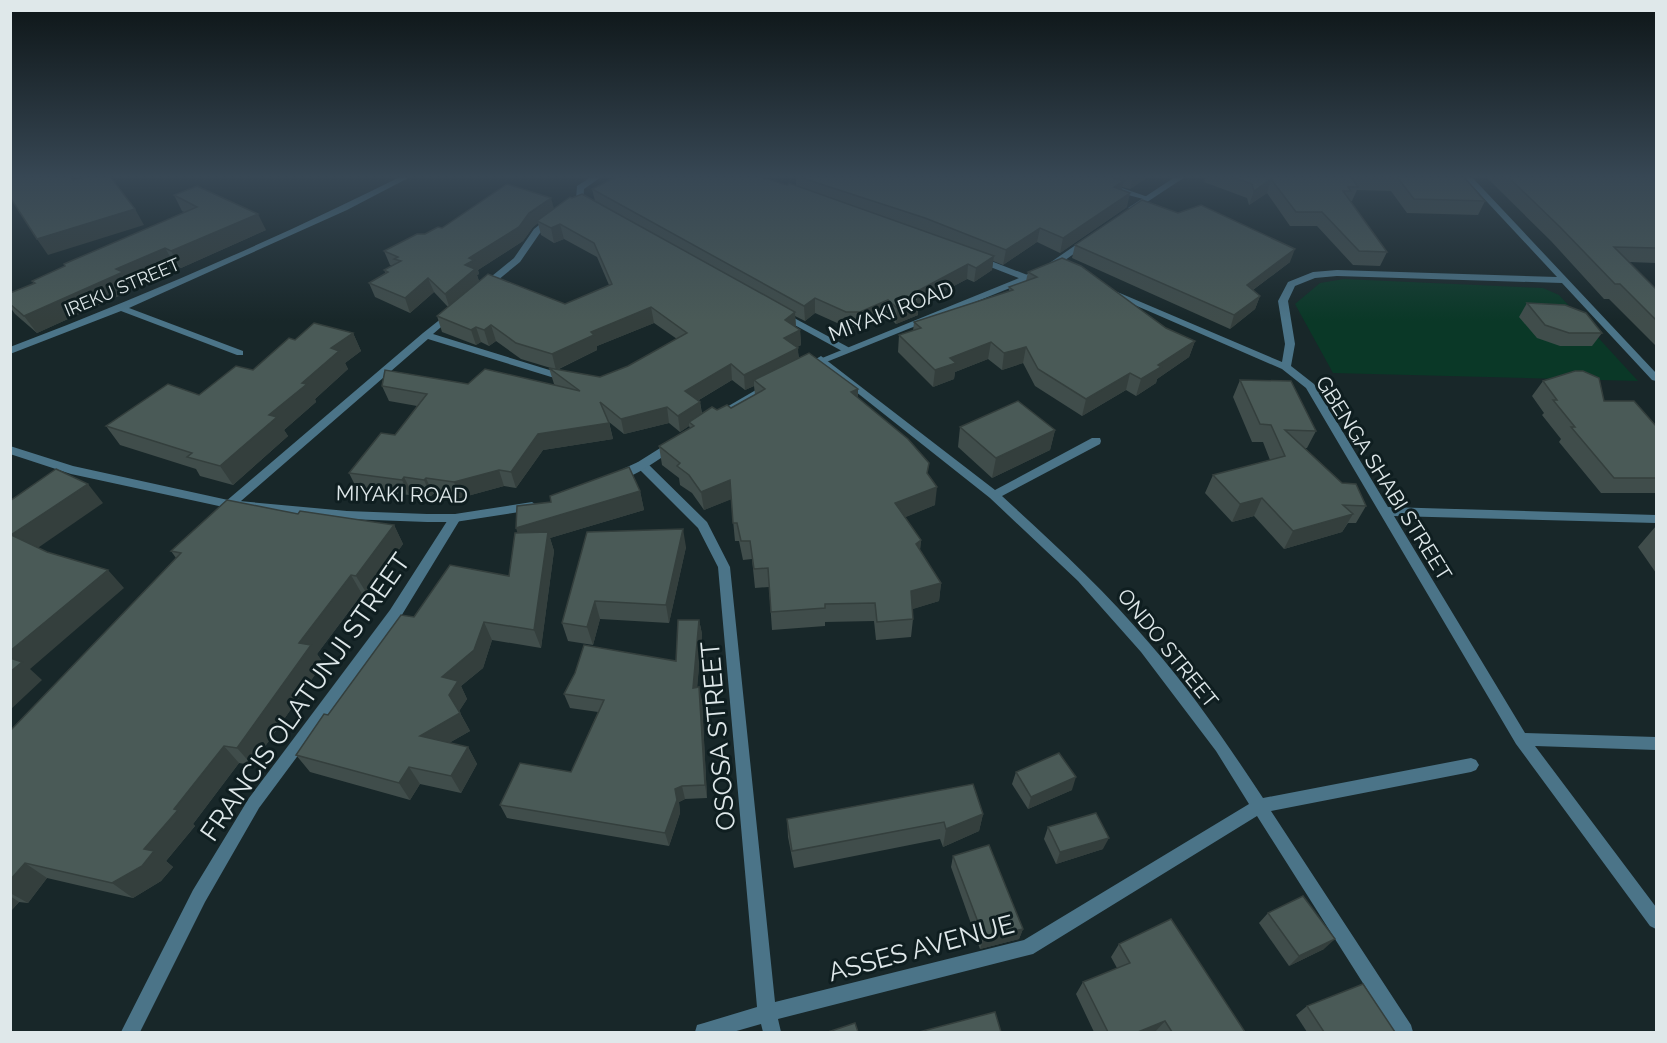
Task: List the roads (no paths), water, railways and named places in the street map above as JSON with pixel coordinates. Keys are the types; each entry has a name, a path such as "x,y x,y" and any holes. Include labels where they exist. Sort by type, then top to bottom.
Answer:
{"street":[{"name":"IREKU STREET","path":"10,351 121,308 309,224"},
{"path":"472,297 517,260 537,231 547,224"},
{"path":"1511,224 1656,378"},
{"name":"MIYAKI ROAD","path":"706,423 743,398 821,359 1056,268 1099,232"},
{"path":"974,257 1027,278"},
{"path":"1286,367 1290,344 1283,301 1292,284 1313,275 1337,273 1564,280"},
{"name":"GBENGA SHABI STREET","path":"1103,288 1286,367 1310,386 1521,739 1656,920"},
{"path":"213,521 228,504 462,305"},
{"path":"121,308 240,353"},
{"path":"778,313 845,349"},
{"path":"426,334 570,380"},
{"name":"ONDO STREET","path":"821,359 994,495 1082,578 1146,648 1221,746 1404,1032"},
{"path":"603,482 642,465 679,441"},
{"path":"994,495 1096,441"},
{"name":"MIYAKI ROAD","path":"10,450 67,473 228,504 347,515 455,518 543,504"},
{"name":"OSOSA STREET","path":"642,465 703,525 724,567 767,1013 772,1032"},
{"path":"1383,510 1656,519"},
{"name":"FRANCIS OLATUNJI STREET","path":"130,1032 199,896 254,804 395,614 455,518"},
{"path":"1521,739 1656,743"},
{"path":"1260,806 1471,765"},
{"name":"ASSES AVENUE","path":"704,1032 767,1013 1027,948 1260,806"}]}
